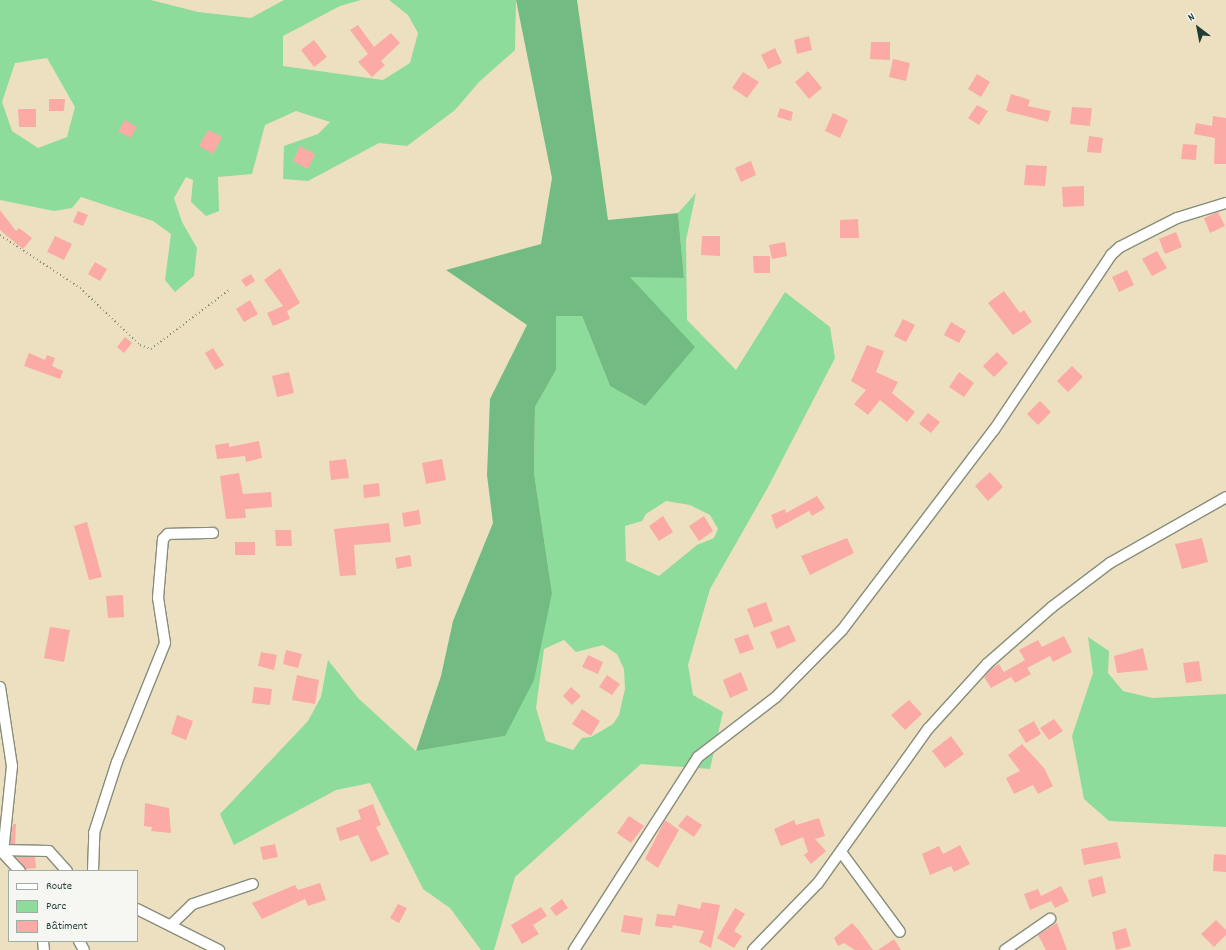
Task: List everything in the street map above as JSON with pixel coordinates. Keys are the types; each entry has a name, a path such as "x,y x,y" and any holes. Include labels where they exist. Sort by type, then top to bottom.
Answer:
{"street":[{"path":"574,950 698,757 776,697 842,630 994,430 1111,255 1120,247 1177,218 1226,203"},
{"path":"754,950 818,883 928,729 1010,643 1110,563 1226,497"},
{"path":"93,870 94,833 117,762 165,643 158,598 163,539 168,534 213,533"},
{"path":"0,687 12,766 1,851"},
{"path":"1,851 19,870"},
{"path":"1,851 49,851 66,870"},
{"path":"841,852 900,932"},
{"path":"171,925 193,904 253,884"},
{"path":"138,908 219,950"},
{"path":"1005,950 1050,919"}],"path":[{"path":"0,235 80,288 125,333 140,345 151,349 229,290"}],"green space":[{"path":"0,0 151,0 198,12 251,18 284,0 361,0 340,6 283,36 283,66 383,80 410,63 418,33 408,15 389,0 516,0 515,50 479,82 455,110 407,146 379,143 308,181 283,179 284,146 318,134 330,122 296,111 265,125 252,174 218,177 219,211 206,216 191,202 193,180 186,177 174,198 182,222 197,248 194,276 175,292 165,280 171,234 153,221 81,197 72,208 54,211 0,200","holes":["47,58 75,107 67,137 38,148 12,131 2,102 15,63"]},
{"path":"516,0 577,0 608,220 678,213 684,278 630,277 695,347 645,406 610,386 582,316 556,316 556,370 535,407 534,473 552,593 534,680 505,736 416,751 441,676 453,621 493,523 487,475 490,399 527,325 446,270 541,244 552,178"},
{"path":"696,193 686,240 687,320 736,370 785,292 830,327 835,358 767,489 710,589 688,665 693,695 723,712 710,769 641,764 515,877 494,950 481,950 450,908 423,889 370,783 336,790 234,845 220,814 308,721 321,697 328,660 358,698 416,751 505,736 552,593 534,473 535,407 556,370 556,316 582,316 610,386 645,406 630,276 684,278 678,213","holes":["666,501 690,505 710,515 718,529 714,538 697,545 659,576 626,561 625,526 642,521 646,514","564,640 576,652 603,645 617,654 624,669 625,689 619,715 613,724 591,737 582,738 573,750 546,741 536,708 544,649"]},
{"path":"1088,637 1109,651 1108,673 1123,691 1152,698 1226,694 1226,827 1109,821 1084,799 1072,736 1093,673"}],"building":[{"path":"358,25 374,47 391,33 400,43 381,61 385,65 372,77 358,62 368,54 350,30"},
{"path":"809,36 812,50 797,54 794,40"},
{"path":"314,40 327,57 314,67 301,50"},
{"path":"871,42 890,42 890,60 870,59"},
{"path":"775,48 782,63 768,69 761,55"},
{"path":"893,59 910,63 906,81 889,77"},
{"path":"808,71 822,88 809,99 795,82"},
{"path":"743,72 759,82 747,98 732,88"},
{"path":"977,74 990,82 981,97 968,89"},
{"path":"1011,94 1030,100 1028,106 1051,111 1048,122 1006,111"},
{"path":"49,99 65,99 64,111 49,111"},
{"path":"977,105 988,111 979,125 968,118"},
{"path":"1072,107 1092,108 1090,126 1070,124"},
{"path":"780,108 793,112 791,121 777,117"},
{"path":"18,109 36,109 36,127 19,127"},
{"path":"833,113 848,120 840,138 825,131"},
{"path":"1213,116 1226,118 1226,164 1214,164 1215,138 1194,134 1196,123 1212,126"},
{"path":"125,120 137,127 130,138 118,131"},
{"path":"208,130 222,137 213,154 199,146"},
{"path":"1089,136 1103,138 1101,153 1087,152"},
{"path":"1183,144 1197,145 1196,160 1181,159"},
{"path":"300,146 315,154 308,169 293,161"},
{"path":"751,161 756,175 741,182 735,168"},
{"path":"1026,165 1047,166 1045,186 1024,185"},
{"path":"1084,186 1084,206 1063,207 1062,187"},
{"path":"0,210 16,231 19,228 32,238 23,249 0,230"},
{"path":"78,211 88,215 83,226 73,222"},
{"path":"1218,212 1225,226 1210,233 1204,218"},
{"path":"858,219 859,238 840,238 840,220"},
{"path":"1176,232 1182,247 1165,254 1159,239"},
{"path":"55,236 72,244 64,260 47,252"},
{"path":"702,236 720,236 720,256 701,255"},
{"path":"785,242 787,256 772,259 769,245"},
{"path":"1157,251 1167,268 1152,276 1142,259"},
{"path":"753,256 770,256 770,273 754,273"},
{"path":"95,262 107,269 100,281 88,274"},
{"path":"280,268 300,303 287,311 290,319 273,326 267,313 283,306 264,280"},
{"path":"1127,270 1134,285 1119,292 1112,277"},
{"path":"251,274 255,281 246,287 241,280"},
{"path":"1004,291 1020,313 1024,310 1032,322 1013,335 988,303"},
{"path":"250,300 258,314 244,322 236,309"},
{"path":"903,319 915,325 906,342 894,336"},
{"path":"951,322 966,331 959,343 944,335"},
{"path":"125,337 132,343 124,353 117,347"},
{"path":"867,345 884,351 876,372 898,382 892,393 915,412 907,422 880,400 868,415 854,404 866,390 851,381"},
{"path":"213,348 224,365 215,370 205,353"},
{"path":"997,352 1008,363 994,377 983,366"},
{"path":"29,353 45,360 47,355 55,358 52,366 63,371 60,379 24,366"},
{"path":"1072,366 1083,377 1068,392 1057,381"},
{"path":"289,372 294,393 277,397 272,376"},
{"path":"959,372 974,383 964,397 949,387"},
{"path":"1040,401 1051,412 1038,425 1027,414"},
{"path":"928,413 940,422 931,433 919,424"},
{"path":"259,441 262,458 246,462 245,456 217,459 215,445 229,443 229,447"},
{"path":"346,459 349,478 331,480 329,461"},
{"path":"442,459 446,480 426,484 422,463"},
{"path":"990,472 1003,487 988,501 975,486"},
{"path":"239,473 243,494 271,492 272,507 245,509 246,518 226,519 220,476"},
{"path":"379,483 380,496 364,498 363,485"},
{"path":"817,496 825,508 812,516 809,511 776,529 771,515 785,509 786,513"},
{"path":"419,510 421,524 404,527 402,513"},
{"path":"663,516 673,532 659,541 649,526"},
{"path":"704,516 713,531 699,541 689,526"},
{"path":"87,522 102,577 89,580 74,526"},
{"path":"389,523 391,542 354,545 356,575 340,576 334,529"},
{"path":"275,530 291,530 292,546 276,546"},
{"path":"847,538 854,553 810,575 801,556"},
{"path":"1202,538 1208,562 1182,569 1175,544"},
{"path":"235,542 255,542 255,555 235,555"},
{"path":"410,555 412,566 397,569 395,558"},
{"path":"123,595 124,617 108,618 106,596"},
{"path":"766,602 773,621 754,628 747,609"},
{"path":"789,625 796,641 777,649 770,632"},
{"path":"50,627 70,630 64,662 44,658"},
{"path":"748,634 754,649 740,654 734,639"},
{"path":"1064,636 1072,652 1053,662 1050,656 1027,668 1031,674 1015,683 1011,677 991,688 984,677 991,669 999,664 1006,676 1004,672 1025,660 1019,650 1038,640 1042,647"},
{"path":"1143,648 1148,670 1117,673 1114,656"},
{"path":"286,650 302,654 298,668 283,664"},
{"path":"261,652 277,655 274,670 258,666"},
{"path":"588,655 603,662 598,674 582,667"},
{"path":"1199,661 1202,681 1186,683 1183,663"},
{"path":"741,672 748,690 730,698 723,680"},
{"path":"297,675 319,680 315,704 292,700"},
{"path":"607,675 620,684 612,695 599,687"},
{"path":"254,687 272,689 270,705 252,703"},
{"path":"571,687 581,696 572,705 563,696"},
{"path":"909,700 922,714 905,730 891,715"},
{"path":"582,709 600,721 591,736 572,724"},
{"path":"177,715 193,721 186,740 171,734"},
{"path":"1054,719 1063,731 1049,740 1040,728"},
{"path":"1034,721 1041,734 1026,743 1018,730"},
{"path":"951,736 964,754 945,768 932,751"},
{"path":"1022,744 1044,768 1053,786 1038,794 1033,785 1014,794 1006,778 1020,771 1008,755"},
{"path":"145,803 169,808 171,833 151,831 152,827 144,826"},
{"path":"373,804 381,825 376,827 389,854 371,862 358,835 340,841 336,828 361,819 358,810"},
{"path":"687,815 702,825 694,837 678,826"},
{"path":"629,816 644,826 631,843 617,833"},
{"path":"819,818 825,836 815,839 826,851 811,864 804,855 808,852 803,837 781,846 774,829 794,820 796,825"},
{"path":"665,820 679,830 658,868 645,859"},
{"path":"13,824 16,824 15,844 10,844"},
{"path":"1117,842 1121,858 1084,865 1081,849"},
{"path":"275,844 278,857 263,860 260,847"},
{"path":"960,845 970,864 954,872 951,866 930,875 922,854 939,846 943,854"},
{"path":"1214,854 1226,855 1226,872 1213,871"},
{"path":"16,857 35,857 36,868 26,869"},
{"path":"1102,876 1106,893 1092,897 1088,880"},
{"path":"320,883 326,900 308,906 305,899 262,919 252,903 295,885 298,890"},
{"path":"1061,886 1069,901 1055,908 1051,901 1030,910 1024,894 1038,889 1041,896"},
{"path":"562,899 568,908 556,916 550,908"},
{"path":"702,902 720,905 711,948 699,942 704,931 673,925 672,928 655,926 657,914 675,916 678,904 700,909"},
{"path":"398,904 407,908 399,923 390,918"},
{"path":"541,907 547,916 533,925 539,934 522,944 511,925"},
{"path":"735,908 745,914 734,931 742,936 734,948 717,938"},
{"path":"624,915 643,918 640,935 621,932"},
{"path":"1216,920 1226,930 1226,935 1214,947 1201,934"},
{"path":"852,923 873,950 855,950 844,943 838,946 834,938"},
{"path":"1057,923 1067,950 1046,950 1038,935"},
{"path":"1126,928 1131,946 1116,950 1112,932"},
{"path":"894,939 901,950 878,950"}]}
